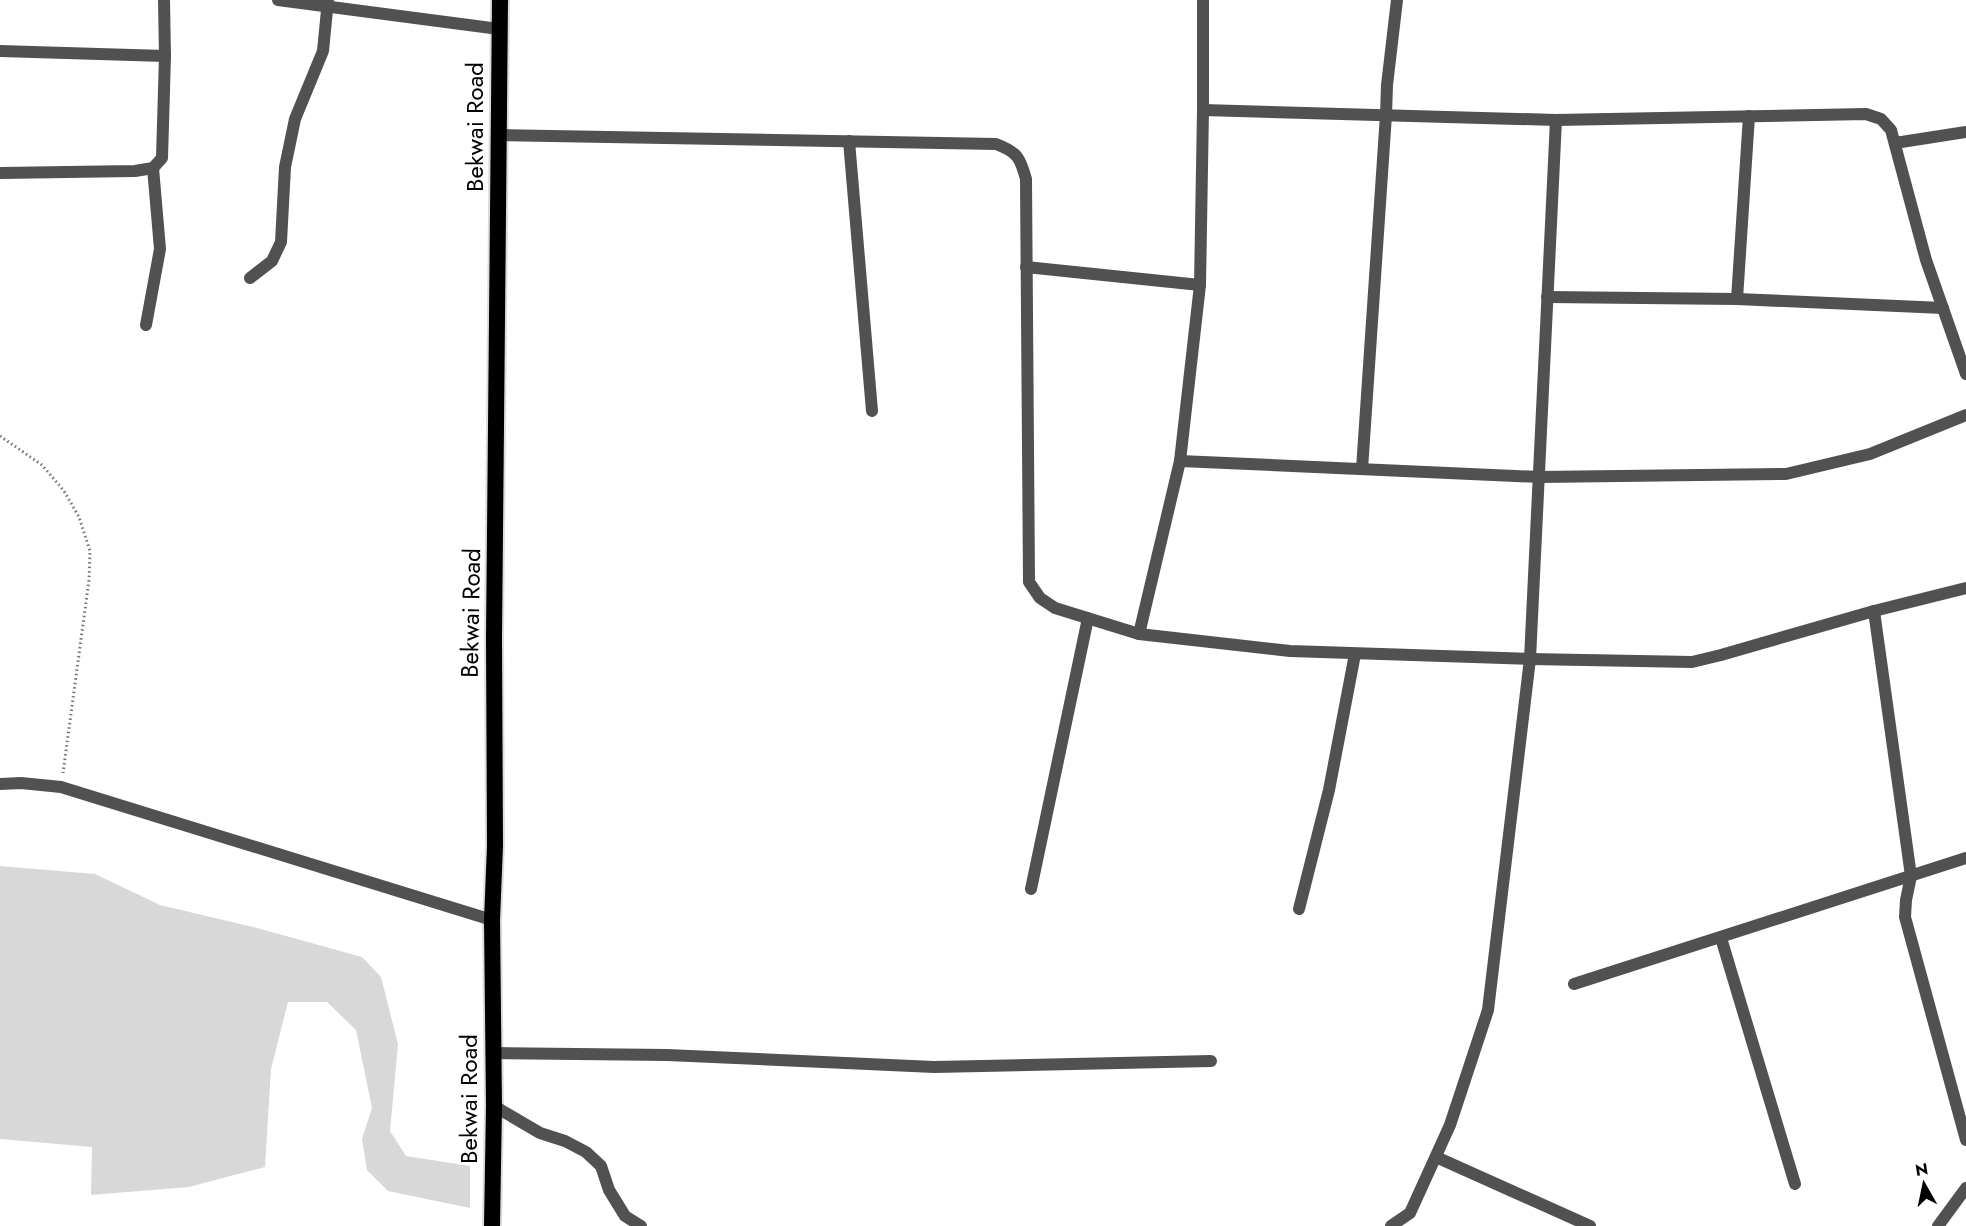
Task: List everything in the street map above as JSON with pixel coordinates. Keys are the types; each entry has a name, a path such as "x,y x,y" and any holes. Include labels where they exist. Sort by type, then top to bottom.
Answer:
{"highway":[{"name":"Bekwai Road","path":"492,1226 494,1053 492,920 495,846 494,638 500,0"}],"street":[{"path":"0,173 135,171 153,168 162,158 164,0"},
{"path":"278,0 328,3 499,29"},
{"path":"1139,634 1180,461 1200,285 1203,0"},
{"path":"1362,469 1387,85 1397,0"},
{"path":"250,278 272,261 280,242 285,167 295,119 323,51 328,3"},
{"path":"0,51 165,56"},
{"path":"1203,110 1556,120 1866,114 1881,119 1891,130 1926,260 1966,374"},
{"path":"1737,299 1749,116"},
{"path":"1391,1226 1410,1213 1436,1157 1450,1125 1488,1010 1530,659 1556,120"},
{"path":"1895,143 1966,132"},
{"path":"500,135 996,144 1013,151 1021,163 1026,179 1029,582 1040,598 1055,608 1139,634 1290,651 1692,662 1966,588"},
{"path":"849,141 872,411"},
{"path":"146,325 160,249 153,168"},
{"path":"1026,267 1200,285"},
{"path":"1547,297 1737,299 1943,308"},
{"path":"1180,461 1539,477 1786,474 1870,454 1966,415"},
{"path":"1874,611 1911,876 1905,917 1966,1140"},
{"path":"1031,889 1088,618"},
{"path":"1299,909 1329,790 1355,654"},
{"path":"0,784 21,783 61,787 492,920"},
{"path":"1574,984 1966,858"},
{"path":"1721,938 1795,1184"},
{"path":"494,1053 667,1055 934,1067 1211,1061"},
{"path":"494,1106 540,1133 565,1141 586,1152 601,1166 609,1190 625,1216 641,1226"},
{"path":"1436,1157 1590,1226"},
{"path":"1938,1226 1966,1188"}],"path":[{"path":"0,436 42,465 64,491 79,517 90,550 89,580 61,787"}],"shaded area":[{"path":"0,866 95,874 160,905 257,928 362,957 381,977 398,1044 390,1131 406,1156 470,1166 470,1208 388,1191 367,1170 362,1139 372,1108 356,1030 327,1002 288,1002 271,1069 265,1167 189,1187 91,1195 92,1147 0,1139"}]}
